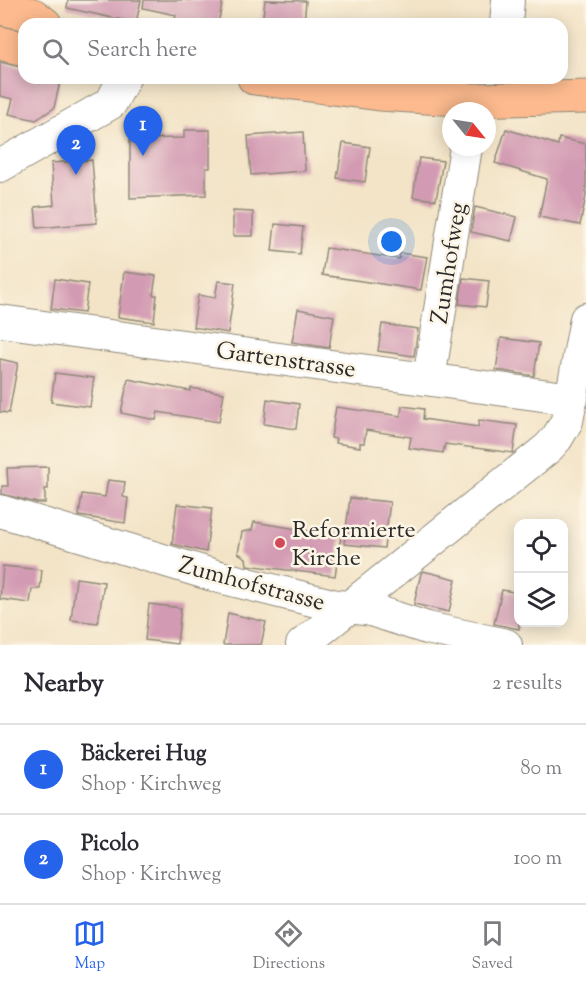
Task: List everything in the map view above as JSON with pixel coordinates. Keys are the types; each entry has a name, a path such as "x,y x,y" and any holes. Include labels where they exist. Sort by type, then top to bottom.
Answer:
{"main road":[{"path":"0,8 33,15 37,18"},
{"path":"0,44 18,48"},
{"path":"301,84 380,94 586,97"}],"street":[{"path":"506,18 508,0"},
{"path":"0,166 111,103 121,84"},
{"name":"Zumhofweg","path":"429,379 465,156"},
{"path":"302,645 548,448 557,438 567,421 586,319"},
{"name":"Gartenstrasse","path":"0,321 572,399"},
{"name":"Zumhofstrasse","path":"0,511 216,576 332,605 371,610 427,628 506,645"}],"building":[{"path":"68,0 141,0 137,18 113,18 67,8"},
{"path":"144,0 223,0 219,18 175,18 176,15 143,8"},
{"path":"265,0 306,1 305,18 263,18"},
{"path":"0,62 18,66 18,84 60,84 54,108 36,120 9,114 13,99 0,96"},
{"path":"506,129 558,145 559,138 586,144 586,196 580,225 539,217 547,179 495,163"},
{"path":"184,130 210,130 210,168 206,168 206,195 130,198 130,139 184,138"},
{"path":"303,132 305,171 251,175 248,136"},
{"path":"343,143 370,147 365,182 337,178"},
{"path":"419,158 443,161 436,200 413,197"},
{"path":"92,160 97,223 37,228 35,207 54,205 51,163"},
{"path":"475,207 517,217 511,241 471,232"},
{"path":"233,211 253,212 253,236 233,236"},
{"path":"275,224 303,227 300,254 272,251"},
{"path":"326,248 399,259 400,253 427,257 421,290 322,275"},
{"path":"124,272 156,276 153,295 157,295 154,322 118,317"},
{"path":"463,278 489,281 486,307 459,304"},
{"path":"55,279 88,284 84,313 51,309"},
{"path":"218,281 235,283 228,333 193,327 198,295 215,298"},
{"path":"298,309 334,316 329,348 292,342"},
{"path":"382,324 418,329 414,356 378,351"},
{"path":"501,338 539,343 534,376 496,370"},
{"path":"0,359 18,363 9,413 0,412"},
{"path":"55,373 94,378 90,407 51,402"},
{"path":"128,379 190,391 191,388 224,393 219,422 158,412 156,420 121,413"},
{"path":"267,399 299,404 296,429 264,424"},
{"path":"402,406 424,409 423,419 478,427 479,420 517,425 513,453 445,444 443,453 409,448 411,437 366,430 364,443 360,443 360,447 335,443 336,439 331,438 336,407 401,416"},
{"path":"48,467 48,489 45,489 45,503 2,494 2,486 8,486 7,468"},
{"path":"108,480 125,482 123,497 128,498 125,523 79,516 82,494 105,497"},
{"path":"350,498 390,502 384,548 344,544"},
{"path":"177,504 212,508 206,552 172,544"},
{"name":"Reformierte Kirche","path":"254,522 341,536 335,576 247,565 246,558 238,553 242,532 252,530"},
{"path":"3,566 42,570 40,589 32,589 30,603 0,599"},
{"path":"423,571 456,579 449,612 414,604"},
{"path":"76,578 104,582 98,623 71,620"},
{"path":"502,590 514,592 514,627 519,627 519,629 494,624"},
{"path":"149,604 181,608 177,644 145,640"},
{"path":"228,613 266,622 261,645 223,645"}],"place":[{"name":"Bäckerei Hug","path":"143,156"},
{"name":"Picolo","path":"76,175"},
{"name":"Reformierte Kirche","path":"280,543"}]}
